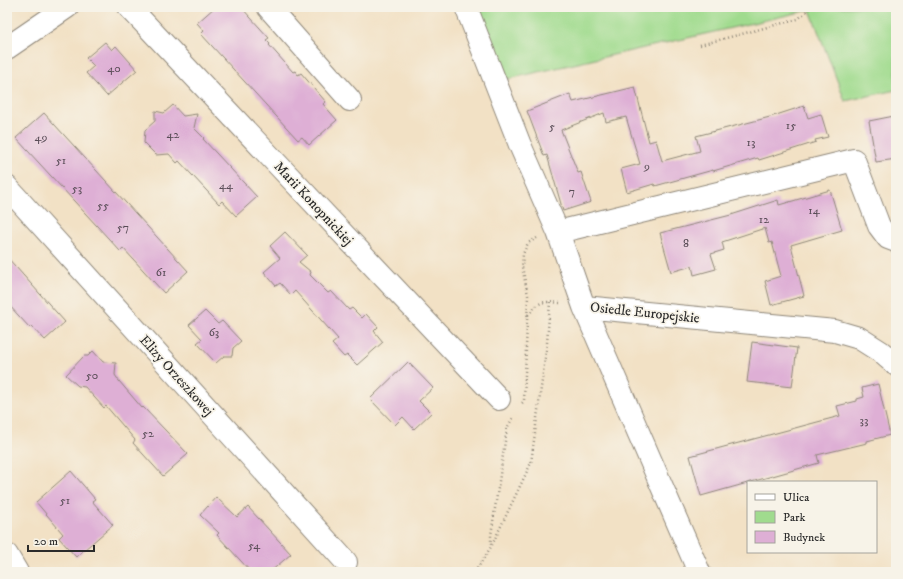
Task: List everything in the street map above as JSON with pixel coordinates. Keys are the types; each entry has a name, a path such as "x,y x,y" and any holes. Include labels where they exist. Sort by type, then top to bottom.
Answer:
{"street":[{"path":"7,48 67,7"},
{"name":"Marii Konopnickiej","path":"129,7 499,398"},
{"path":"268,7 350,100"},
{"name":"Osiedle Europejskie","path":"466,7 520,144 558,232 584,307 835,331 859,338 881,352 896,365"},
{"path":"558,232 854,160 879,226 888,238 896,241"},
{"name":"Elizy Orzeszkowej","path":"7,187 346,562"},
{"path":"584,307 699,572"},
{"path":"7,555 17,572"}],"path":[{"path":"700,44 798,19 811,7"},
{"path":"491,547 531,463 547,343 550,302"},
{"path":"528,316 538,304 550,302 584,307"}],"green space":[{"path":"466,7 896,7 896,90 845,101 810,10 495,82"}],"building":[{"path":"215,7 241,7 269,38 266,40 270,44 269,45 293,72 295,71 298,75 301,73 326,102 323,104 337,120 309,145 302,137 298,140 201,34 204,31 197,23"},
{"path":"105,42 112,50 116,46 137,70 107,96 86,73 94,66 86,58"},
{"path":"635,87 649,142 656,140 662,161 700,151 696,136 770,117 804,106 808,118 821,114 828,137 815,140 816,142 759,160 758,158 713,171 655,186 654,184 627,192 621,169 640,164 626,117 606,122 604,113 561,130 578,173 581,172 591,202 563,211 547,155 544,156 527,111 570,94 573,102"},
{"path":"173,105 183,116 197,114 194,128 257,197 236,216 222,201 219,204 179,161 177,163 169,154 156,155 144,143 145,130 155,121 155,111 164,113"},
{"path":"44,113 188,271 164,293 123,248 120,251 16,138"},
{"path":"894,116 896,128 896,159 876,162 869,121"},
{"path":"830,190 842,230 791,245 804,296 771,305 765,281 781,276 772,242 769,243 765,228 722,242 724,250 711,254 716,269 694,275 692,266 671,272 660,233 731,215 778,200 779,205"},
{"path":"285,232 307,255 299,262 311,272 310,275 328,293 331,291 349,310 352,308 362,318 366,314 378,327 374,331 383,342 357,365 347,355 344,357 332,344 338,339 295,291 291,295 280,283 276,286 264,272 280,258 270,246"},
{"path":"7,257 65,322 45,340 32,326 30,328 7,303"},
{"path":"205,311 218,324 222,321 241,341 233,348 232,356 224,356 216,363 197,343 202,339 189,325"},
{"path":"752,342 797,348 792,387 747,382"},
{"path":"93,351 103,362 116,363 115,375 119,381 142,408 143,407 188,454 163,476 133,443 135,440 106,406 104,408 85,387 78,386 66,375 84,356 88,356"},
{"path":"408,362 433,388 419,401 431,413 414,429 403,417 395,425 370,399"},
{"path":"878,384 890,435 867,441 867,443 817,455 819,463 755,481 747,481 747,483 701,496 690,456 840,416 837,406 857,401 857,399 864,397 862,388"},
{"path":"71,471 95,499 92,501 113,525 76,557 59,538 63,534 36,502"},
{"path":"216,497 237,517 248,507 291,554 270,572 251,572 217,535 219,533 200,515"}]}
